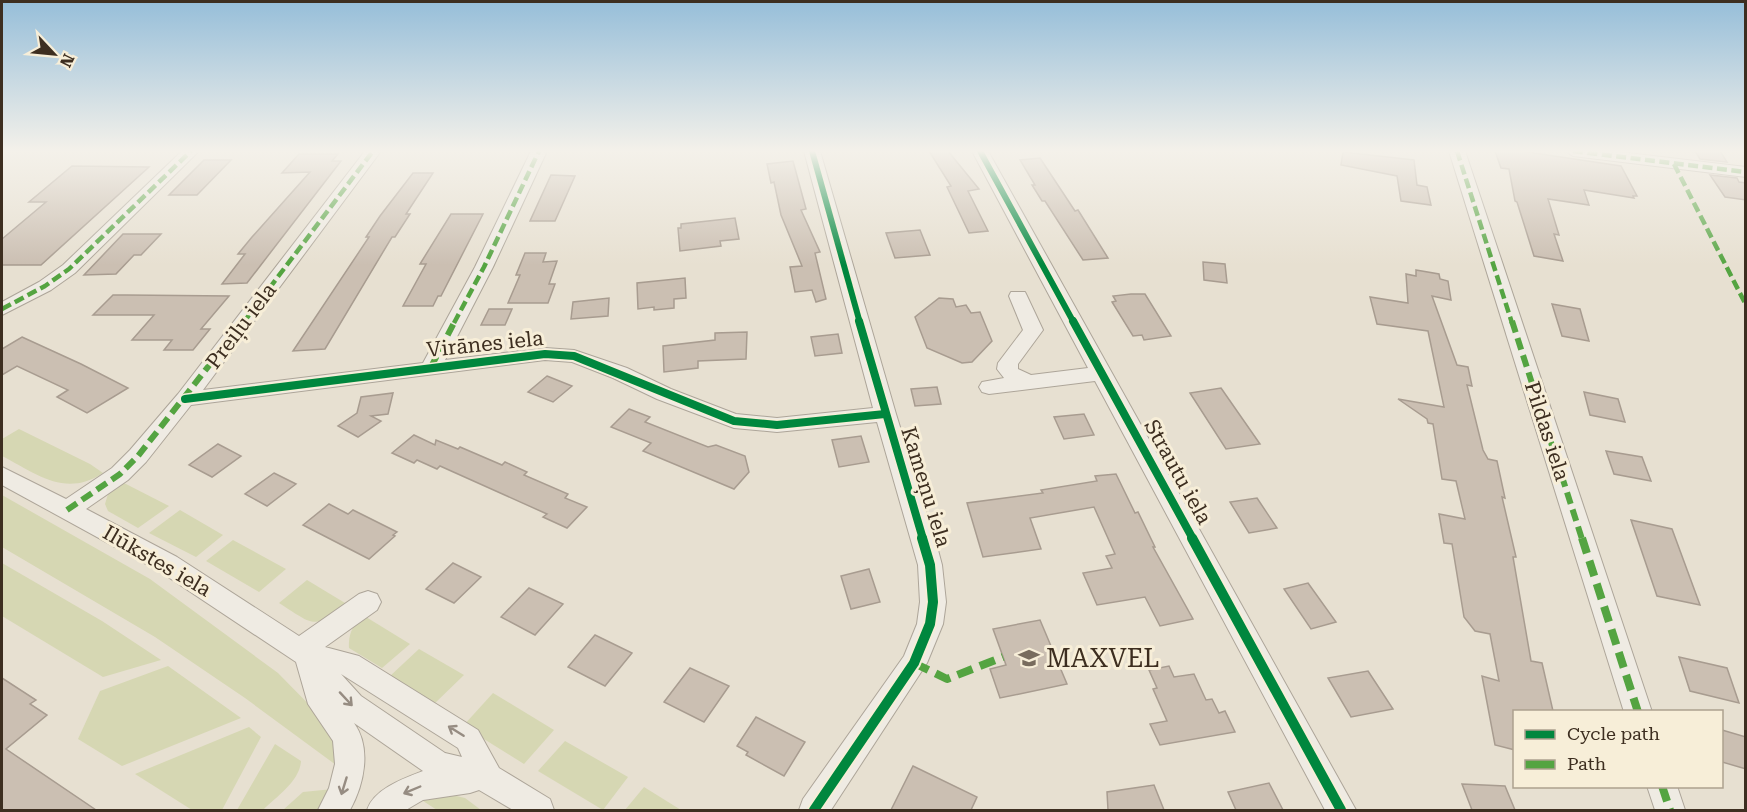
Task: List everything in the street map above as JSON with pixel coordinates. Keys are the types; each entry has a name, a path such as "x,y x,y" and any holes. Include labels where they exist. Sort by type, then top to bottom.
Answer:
{"street":[{"path":"2,309 45,286 69,269 152,189"},
{"name":"Preiļu iela","path":"67,510 120,474 138,456 185,399 344,189"},
{"path":"431,367 484,267 521,189"},
{"name":"Kameņu iela","path":"814,810 914,663 930,624 933,602 930,566 823,189"},
{"name":"Strautu iela","path":"1001,189 1341,810"},
{"name":"Pildas iela","path":"1469,189 1638,710"},
{"path":"1018,296 1033,330 1008,363 1007,369 1011,374 1029,382"},
{"name":"Virānes iela","path":"185,399 534,355 574,356 734,421 777,425 885,414"},
{"path":"989,387 1103,373"},
{"name":"Ilūkstes iela","path":"2,475 168,564 303,653 351,705 404,744 438,765 489,778 539,810"},
{"path":"333,810 343,793 350,764 347,737 318,695 303,653 368,602"},
{"name":"Ilūkstes iela","path":"303,653 349,664 468,739 489,778"},
{"path":"382,810 401,795 432,782 489,778"},
{"path":"1663,788 1670,810"}],"green space":[{"path":"19,429 90,464 103,473 89,480 64,483 51,481 27,470 2,456 2,439"},
{"path":"124,483 169,506 138,528 108,511 105,504 108,494"},
{"path":"2,495 150,579 278,673 334,730 336,765 245,698 155,637 2,547"},
{"path":"180,510 223,535 196,557 149,533"},
{"path":"233,540 286,569 259,592 206,561"},
{"path":"2,563 102,621 161,660 103,677 2,616"},
{"path":"307,580 350,606 314,622 300,617 279,603"},
{"path":"366,617 410,644 382,668 349,648 352,629"},
{"path":"419,649 464,675 433,705 389,677"},
{"path":"168,666 241,718 122,766 78,739 100,691"},
{"path":"493,693 554,730 524,764 463,726"},
{"path":"249,727 261,737 222,810 192,810 135,774"},
{"path":"565,741 628,777 603,810 538,771"},
{"path":"275,744 301,761 300,768 292,782 263,810 237,810"},
{"path":"644,787 681,810 625,810"},
{"path":"333,789 323,810 283,810 303,792"},
{"path":"448,794 465,798 481,810 437,810 420,799"}],"building":[{"path":"45,189 125,189 41,265 2,265 2,239 46,202 29,202"},
{"path":"175,189 203,189 197,195 169,195"},
{"path":"295,189 320,189 247,283 222,284 245,254 238,254"},
{"path":"401,189 423,189 406,214 410,214 395,237 392,237 325,349 293,351 369,237 366,237"},
{"path":"545,189 569,189 555,221 530,221"},
{"path":"775,189 801,189 806,209 801,210 820,252 815,253 826,299 816,302 812,290 795,292 790,267 802,266 781,215"},
{"path":"948,189 979,189 968,191 988,231 969,233"},
{"path":"1034,189 1060,189 1075,211 1078,210 1108,258 1083,260 1045,201 1042,201"},
{"path":"1399,189 1427,189 1431,205 1401,201"},
{"path":"1513,189 1633,189 1637,196 1633,196 1634,198 1584,190 1589,205 1548,199 1559,235 1554,234 1563,261 1534,256"},
{"path":"1719,189 1746,189 1746,200 1725,197"},
{"path":"451,214 483,214 441,296 438,296 433,306 403,306 426,264 420,264"},
{"path":"735,218 739,239 720,241 721,246 680,251 678,228 681,228 681,224"},
{"path":"920,230 930,255 895,258 886,233"},
{"path":"123,234 161,234 141,255 134,255 116,274 84,275"},
{"path":"525,253 546,253 543,262 557,261 549,284 555,284 548,303 508,303 520,275 516,275"},
{"path":"1203,262 1225,264 1227,283 1204,280"},
{"path":"1416,270 1439,274 1440,279 1448,281 1451,300 1432,296 1457,365 1468,367 1472,386 1467,385 1483,450 1488,459 1497,461 1505,498 1502,497 1516,557 1513,557 1531,661 1542,663 1553,710 1513,710 1513,750 1495,745 1482,676 1499,681 1490,634 1475,631 1464,617 1452,544 1444,543 1439,514 1465,519 1456,481 1442,479 1433,424 1428,423 1427,419 1398,399 1444,407 1428,331 1377,324 1370,297 1408,303 1406,274 1416,276"},
{"path":"685,278 686,298 674,299 674,308 638,309 637,283"},
{"path":"1145,294 1171,336 1144,340 1142,335 1133,336 1112,302 1116,301 1113,296"},
{"path":"113,295 229,296 201,329 210,329 193,350 164,350 172,340 132,340 154,315 93,315"},
{"path":"609,298 608,316 571,319 573,302"},
{"path":"939,298 953,299 956,307 966,305 971,313 980,312 992,341 972,362 962,363 927,348 915,317"},
{"path":"1552,304 1580,309 1589,341 1562,336"},
{"path":"489,309 512,309 505,325 481,325"},
{"path":"747,332 746,359 698,361 698,368 664,372 663,346 715,340 715,333"},
{"path":"838,334 842,353 815,356 811,337"},
{"path":"22,337 128,388 87,413 57,397 68,390 17,366 2,375 2,349"},
{"path":"547,376 572,386 553,402 528,392"},
{"path":"937,387 941,404 915,406 911,389"},
{"path":"1221,388 1260,444 1226,449 1190,393"},
{"path":"1584,392 1618,399 1625,422 1590,415"},
{"path":"393,393 388,414 371,416 381,421 358,437 338,426 357,413 361,397"},
{"path":"629,409 650,417 645,422 708,447 716,445 745,456 749,472 734,489 643,451 651,443 611,427"},
{"path":"1084,414 1094,435 1064,439 1054,417"},
{"path":"414,435 435,445 436,440 458,449 460,447 502,465 505,462 527,472 524,475 568,494 565,498 587,507 567,528 543,517 547,514 440,466 437,469 417,460 414,463 392,453"},
{"path":"861,436 869,462 839,467 832,440"},
{"path":"218,444 241,456 212,477 189,465"},
{"path":"1606,451 1642,457 1651,481 1614,474"},
{"path":"274,473 296,484 267,506 245,494"},
{"path":"1116,474 1193,619 1160,626 1145,597 1097,605 1083,573 1112,568 1106,556 1115,554 1094,507 1030,518 1041,549 983,557 967,503 1043,493 1041,490 1097,481 1095,476"},
{"path":"1257,498 1277,528 1249,533 1230,502"},
{"path":"329,504 348,514 353,510 397,532 369,559 303,525"},
{"path":"1631,520 1672,529 1700,605 1657,596"},
{"path":"453,563 481,577 454,603 426,589"},
{"path":"869,569 880,602 851,609 841,576"},
{"path":"1308,583 1336,622 1311,629 1284,589"},
{"path":"529,588 563,604 535,635 501,617"},
{"path":"1040,620 1067,684 1000,698 990,669 1006,665 993,629"},
{"path":"595,635 632,653 605,686 568,667"},
{"path":"1679,657 1727,668 1739,703 1690,691"},
{"path":"1169,666 1174,677 1194,674 1206,700 1212,699 1219,713 1225,711 1235,732 1160,745 1150,724 1167,721 1153,689 1157,688 1149,670"},
{"path":"690,668 729,686 704,722 664,702"},
{"path":"1368,671 1393,709 1351,717 1328,678"},
{"path":"2,678 36,700 30,704 47,715 6,749 96,810 2,810"},
{"path":"756,717 805,742 784,776 746,755 748,752 737,746"},
{"path":"1723,730 1746,737 1746,769 1723,762"},
{"path":"913,766 977,797 971,810 891,810"},
{"path":"1269,783 1283,810 1236,810 1228,792"},
{"path":"1462,784 1505,786 1515,810 1472,810"},
{"path":"1154,785 1164,810 1108,810 1107,792"}],"marked path":[{"path":"2,309 45,286 69,269 152,189"},
{"path":"67,510 120,474 138,456 185,399 344,189"},
{"path":"431,367 484,267 521,189"},
{"path":"1469,189 1637,710"},
{"path":"1687,189 1746,305"},
{"path":"914,663 947,679 1003,657"},
{"path":"1663,788 1670,810"}],"cycle path":[{"path":"814,810 914,663 930,624 933,602 930,565 926,550 885,414 823,189"},
{"path":"1001,189 1341,810"},
{"path":"185,399 545,354 574,356 734,421 777,425 885,414"}],"place":[{"name":"MAXVEL","path":"1029,658"}]}
